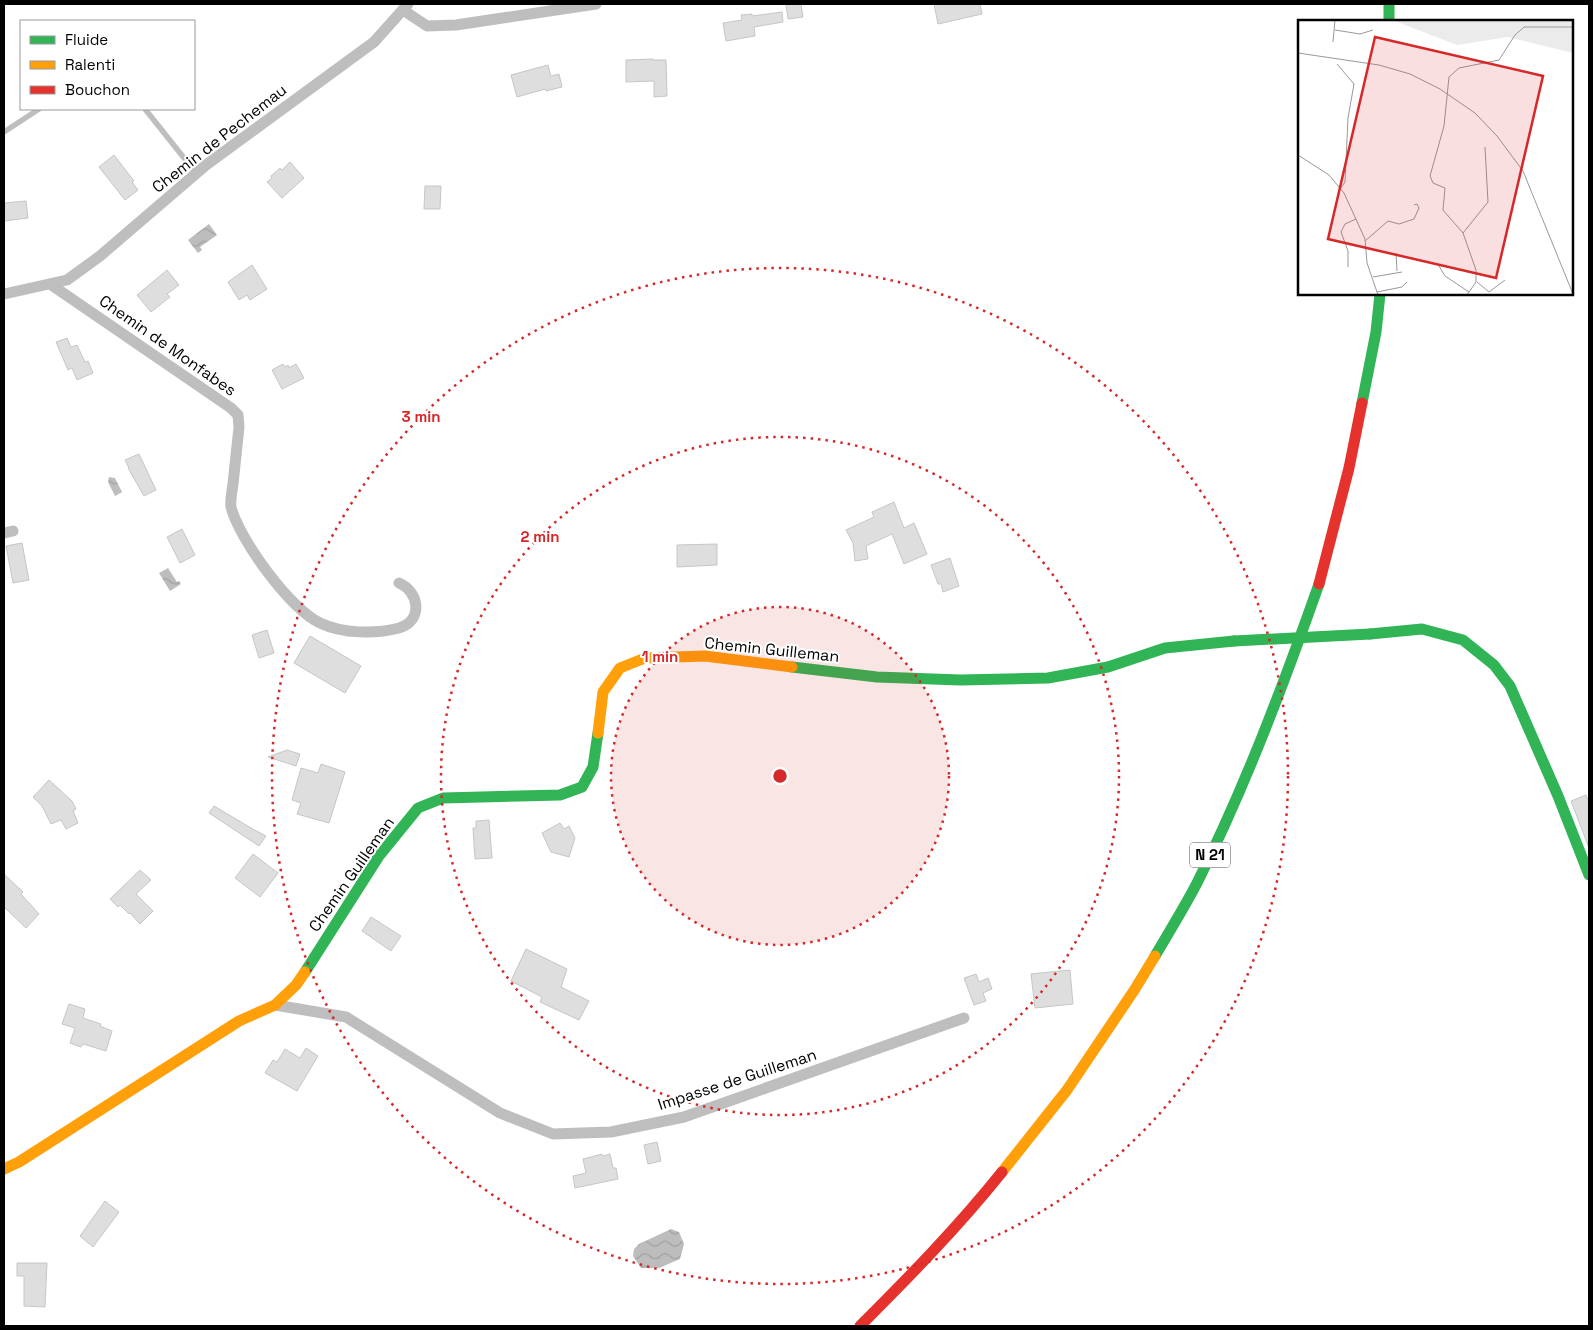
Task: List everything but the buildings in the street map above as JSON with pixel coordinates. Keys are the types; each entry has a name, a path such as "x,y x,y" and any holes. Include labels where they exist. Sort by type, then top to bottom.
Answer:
{"street":[{"name":"Chemin de Pechemau","path":"50,284 67,280 100,256 196,173 374,42 405,7 427,26 456,25 596,4"},
{"path":"1389,4 1390,20"},
{"path":"4,294 50,284"},
{"name":"Chemin de Monfabes","path":"50,284 231,408 238,415 239,427 231,506 243,535 263,566 299,609 321,624 340,629 368,633 389,631 405,626 411,621 416,610 414,595 407,586 399,583"},
{"name":"N 21","path":"860,1326 910,1276 980,1199 1067,1090 1135,989 1196,885 1246,779 1286,679 1319,583 1349,468 1376,332 1380,295"},
{"name":"Chemin Guilleman","path":"4,1169 19,1162 154,1074 239,1022 276,1005 296,985 379,856 418,808 444,798 560,795 582,787 593,767 603,692 620,668 645,658 705,656 877,677 960,680 1048,678 1108,667 1165,648 1234,640 1370,634 1422,629 1463,640 1494,665 1510,686 1589,875"},
{"name":"Impasse de Guilleman","path":"276,1005 346,1017 500,1113 554,1134 611,1132 684,1117 964,1018"}],"lane":[{"path":"4,132 37,110"},
{"path":"146,110 196,173"}],"water":[{"path":"209,224 217,235 200,247 202,250 198,253 188,240"},
{"path":"109,477 115,478 122,492 115,496 108,482"},
{"path":"168,568 177,582 179,581 181,584 170,591 159,573"},
{"path":"671,1229 679,1232 684,1244 680,1259 659,1268 641,1268 633,1256 634,1249 639,1244"}],"traffic: fast":[{"path":"1389,4 1389,20"},
{"path":"1362,403 1376,332 1380,295"},
{"path":"1155,956 1182,911 1215,847 1277,698 1319,584"},
{"path":"1370,634 1422,629 1463,640 1494,665 1510,686 1558,796 1589,875"},
{"path":"1234,641 1370,634"},
{"path":"792,667 877,677 960,680 1048,678 1108,667 1165,648 1234,641"},
{"path":"305,972 379,856 418,808 443,798 560,795 582,787 593,767 598,733"}],"traffic: slow":[{"path":"598,733 603,692 620,668 645,658 705,656 792,667"},
{"path":"1002,1172 1067,1090 1155,956"},
{"path":"4,1169 19,1162 239,1021 275,1005 296,985 305,972"}],"traffic: jam":[{"path":"1319,584 1349,468 1362,403"},
{"path":"860,1326 951,1232 1002,1172"}]}
